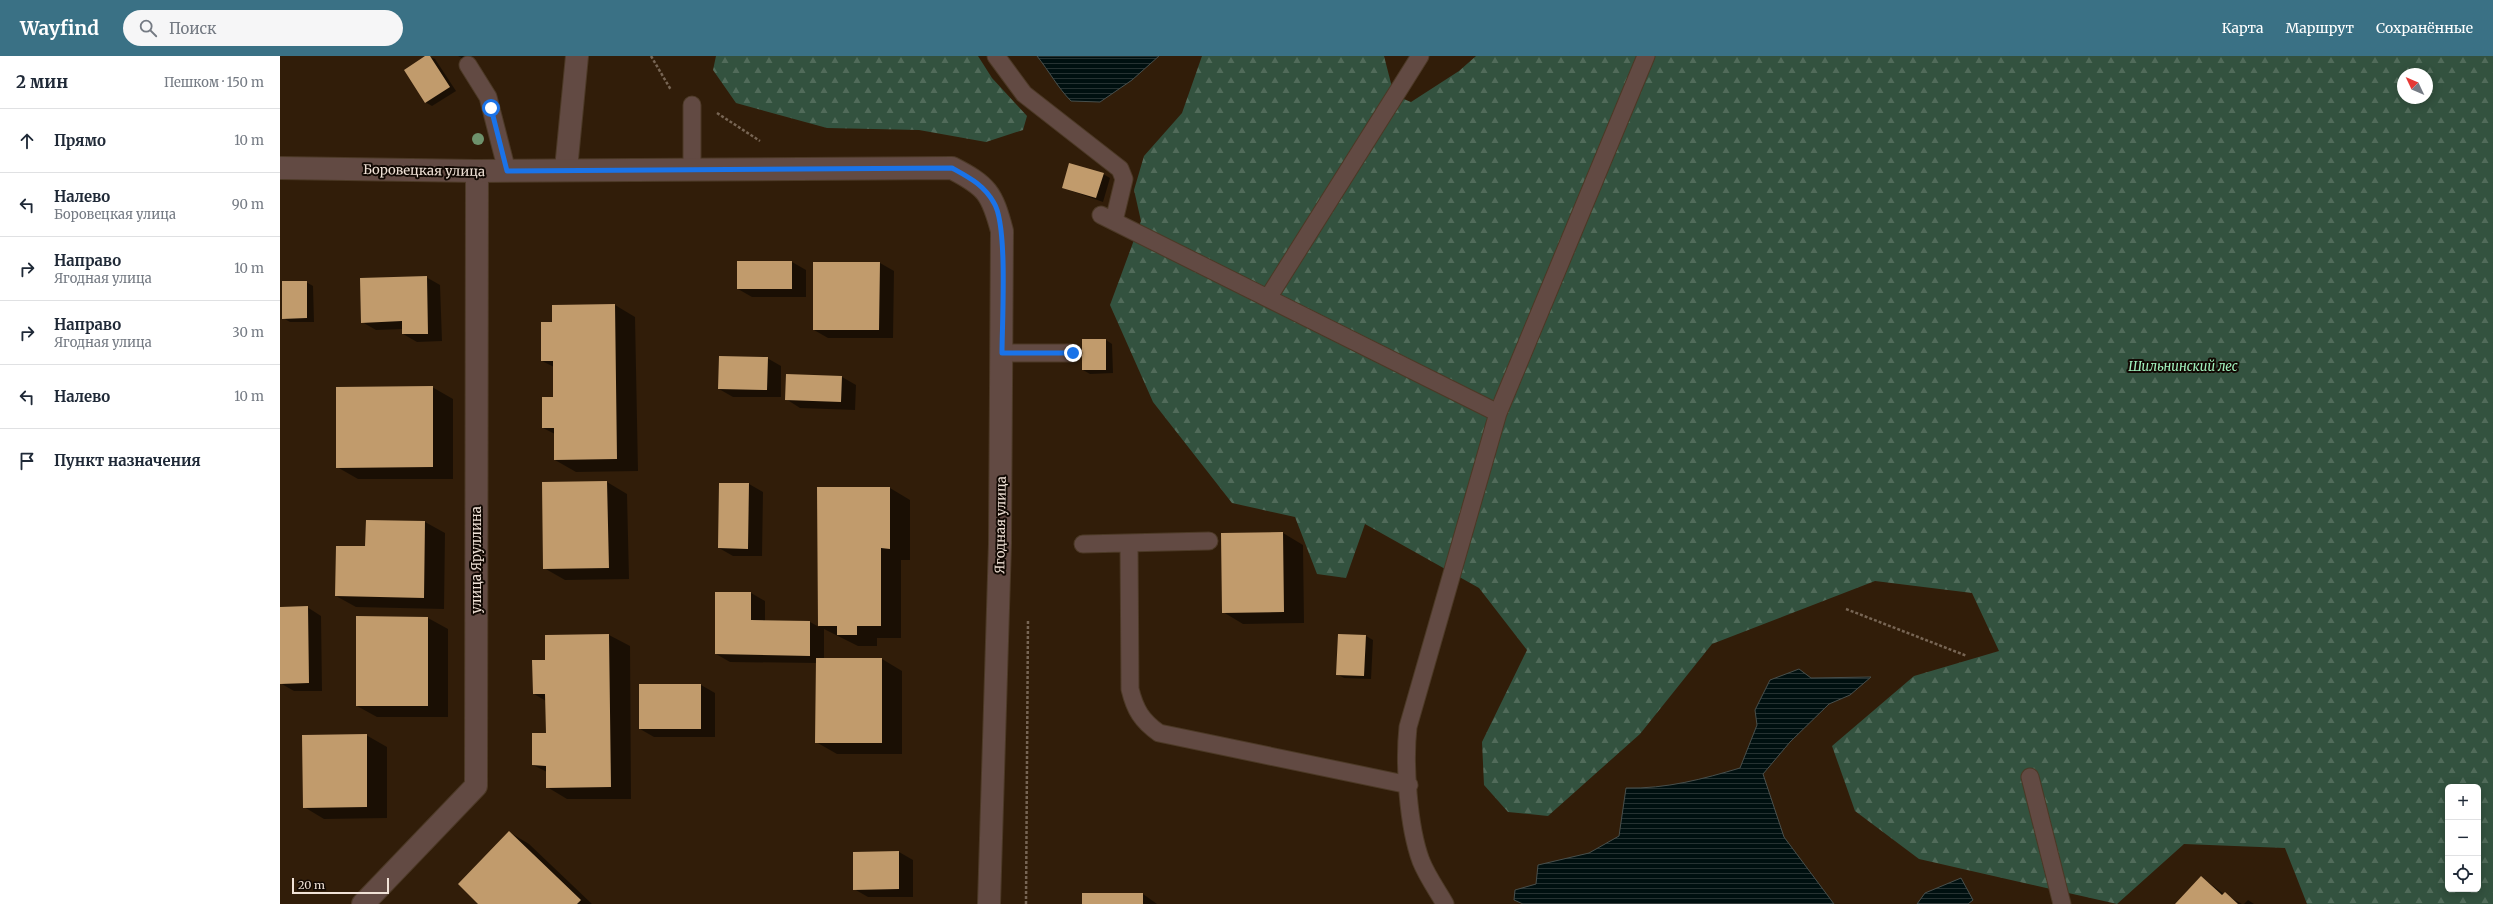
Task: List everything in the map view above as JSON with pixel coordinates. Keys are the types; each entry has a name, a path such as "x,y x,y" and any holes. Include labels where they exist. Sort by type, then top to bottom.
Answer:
{"street":[{"path":"566,169 577,56"},
{"name":"Боровецкая улица","path":"280,168 507,171 566,169 952,168"},
{"name":"Ягодная улица","path":"952,168 978,182 995,204 1002,231 1000,543 989,904"},
{"name":"улица Яруллина","path":"363,904 476,786 478,171"}],"lane":[{"path":"996,56 1024,94 1120,169 1124,179 1108,218 1498,414"},
{"path":"1268,298 1420,56"},
{"path":"1445,904 1422,863 1415,843 1405,750 1408,726 1498,414 1646,56"},
{"path":"468,65 488,97 507,171"},
{"path":"692,106 692,169"},
{"path":"1002,353 1073,353"},
{"path":"1083,544 1209,541"},
{"path":"1129,543 1130,689 1134,708 1145,723 1159,733 1409,785"},
{"path":"2030,778 2062,904"}],"path":[{"path":"651,56 680,106 707,106 762,142"},
{"path":"1846,609 1967,656"},
{"path":"1026,904 1028,614"}],"green space":[{"path":"716,56 978,56 992,78 1027,116 1023,130 986,142 919,130 827,128 736,103 713,70"},
{"name":"Шильнинский лес","path":"1202,56 1384,56 1394,95 1411,102 1459,71 1476,56 2493,56 2493,904 2307,904 2285,848 2184,844 2117,904 1919,859 1855,811 1832,746 1914,676 1999,651 1972,593 1875,581 1712,644 1640,734 1548,816 1508,812 1484,785 1482,742 1527,650 1479,588 1365,524 1346,578 1317,574 1295,517 1232,503 1153,402 1110,305 1141,221 1134,190 1144,156 1182,113"}],"shaded area":[{"path":"1037,56 1159,56 1132,80 1100,102 1071,101"},
{"path":"1799,669 1811,678 1871,677 1850,695 1829,704 1790,742 1763,774 1784,837 1834,904 1523,904 1514,900 1515,890 1536,884 1538,865 1589,853 1619,836 1626,788 1670,785 1740,768 1757,725 1755,710 1770,680"},
{"path":"1961,878 1973,900 1968,904 1917,904 1925,893"}],"building":[{"path":"425,56 430,56 450,87 425,103 404,70"},
{"path":"1069,163 1104,173 1096,198 1062,188"},
{"path":"737,261 792,261 792,289 737,289"},
{"path":"813,262 880,262 879,330 813,330"},
{"path":"427,276 428,334 402,334 402,321 361,323 360,278"},
{"path":"282,281 307,281 307,318 282,319"},
{"path":"615,304 617,459 554,460 554,428 542,428 542,397 553,397 553,361 541,361 541,322 552,322 552,305"},
{"path":"1082,339 1106,339 1106,370 1082,370"},
{"path":"719,356 768,357 767,390 718,389"},
{"path":"786,374 842,376 841,402 785,400"},
{"path":"433,386 433,467 336,468 336,387"},
{"path":"607,481 609,568 543,569 542,482"},
{"path":"719,483 749,483 748,549 718,548"},
{"path":"817,487 890,487 890,549 881,548 881,626 857,626 857,635 837,635 837,626 818,626"},
{"path":"366,520 425,521 424,598 335,596 336,546 365,546"},
{"path":"1283,532 1284,612 1222,613 1221,533"},
{"path":"715,592 751,592 751,620 810,621 810,656 715,654"},
{"path":"308,606 309,683 280,684 280,607"},
{"path":"356,616 428,617 428,706 356,706"},
{"path":"609,634 611,787 546,788 546,766 532,765 532,733 546,733 545,694 533,694 532,660 545,660 545,635"},
{"path":"1338,634 1366,635 1364,676 1336,675"},
{"path":"816,658 882,658 882,743 815,743"},
{"path":"639,684 701,684 701,729 639,729"},
{"path":"367,734 367,807 303,808 302,735"},
{"path":"509,831 581,900 577,904 478,904 458,884"},
{"path":"899,851 899,889 853,890 853,852"},
{"path":"2201,876 2222,895 2225,892 2238,904 2175,904"},
{"path":"1082,893 1143,893 1143,904 1082,904"}],"route":[{"path":"491,108 507,171 566,169 952,168 978,182 995,204 1002,231 1002,353 1073,353"}]}
